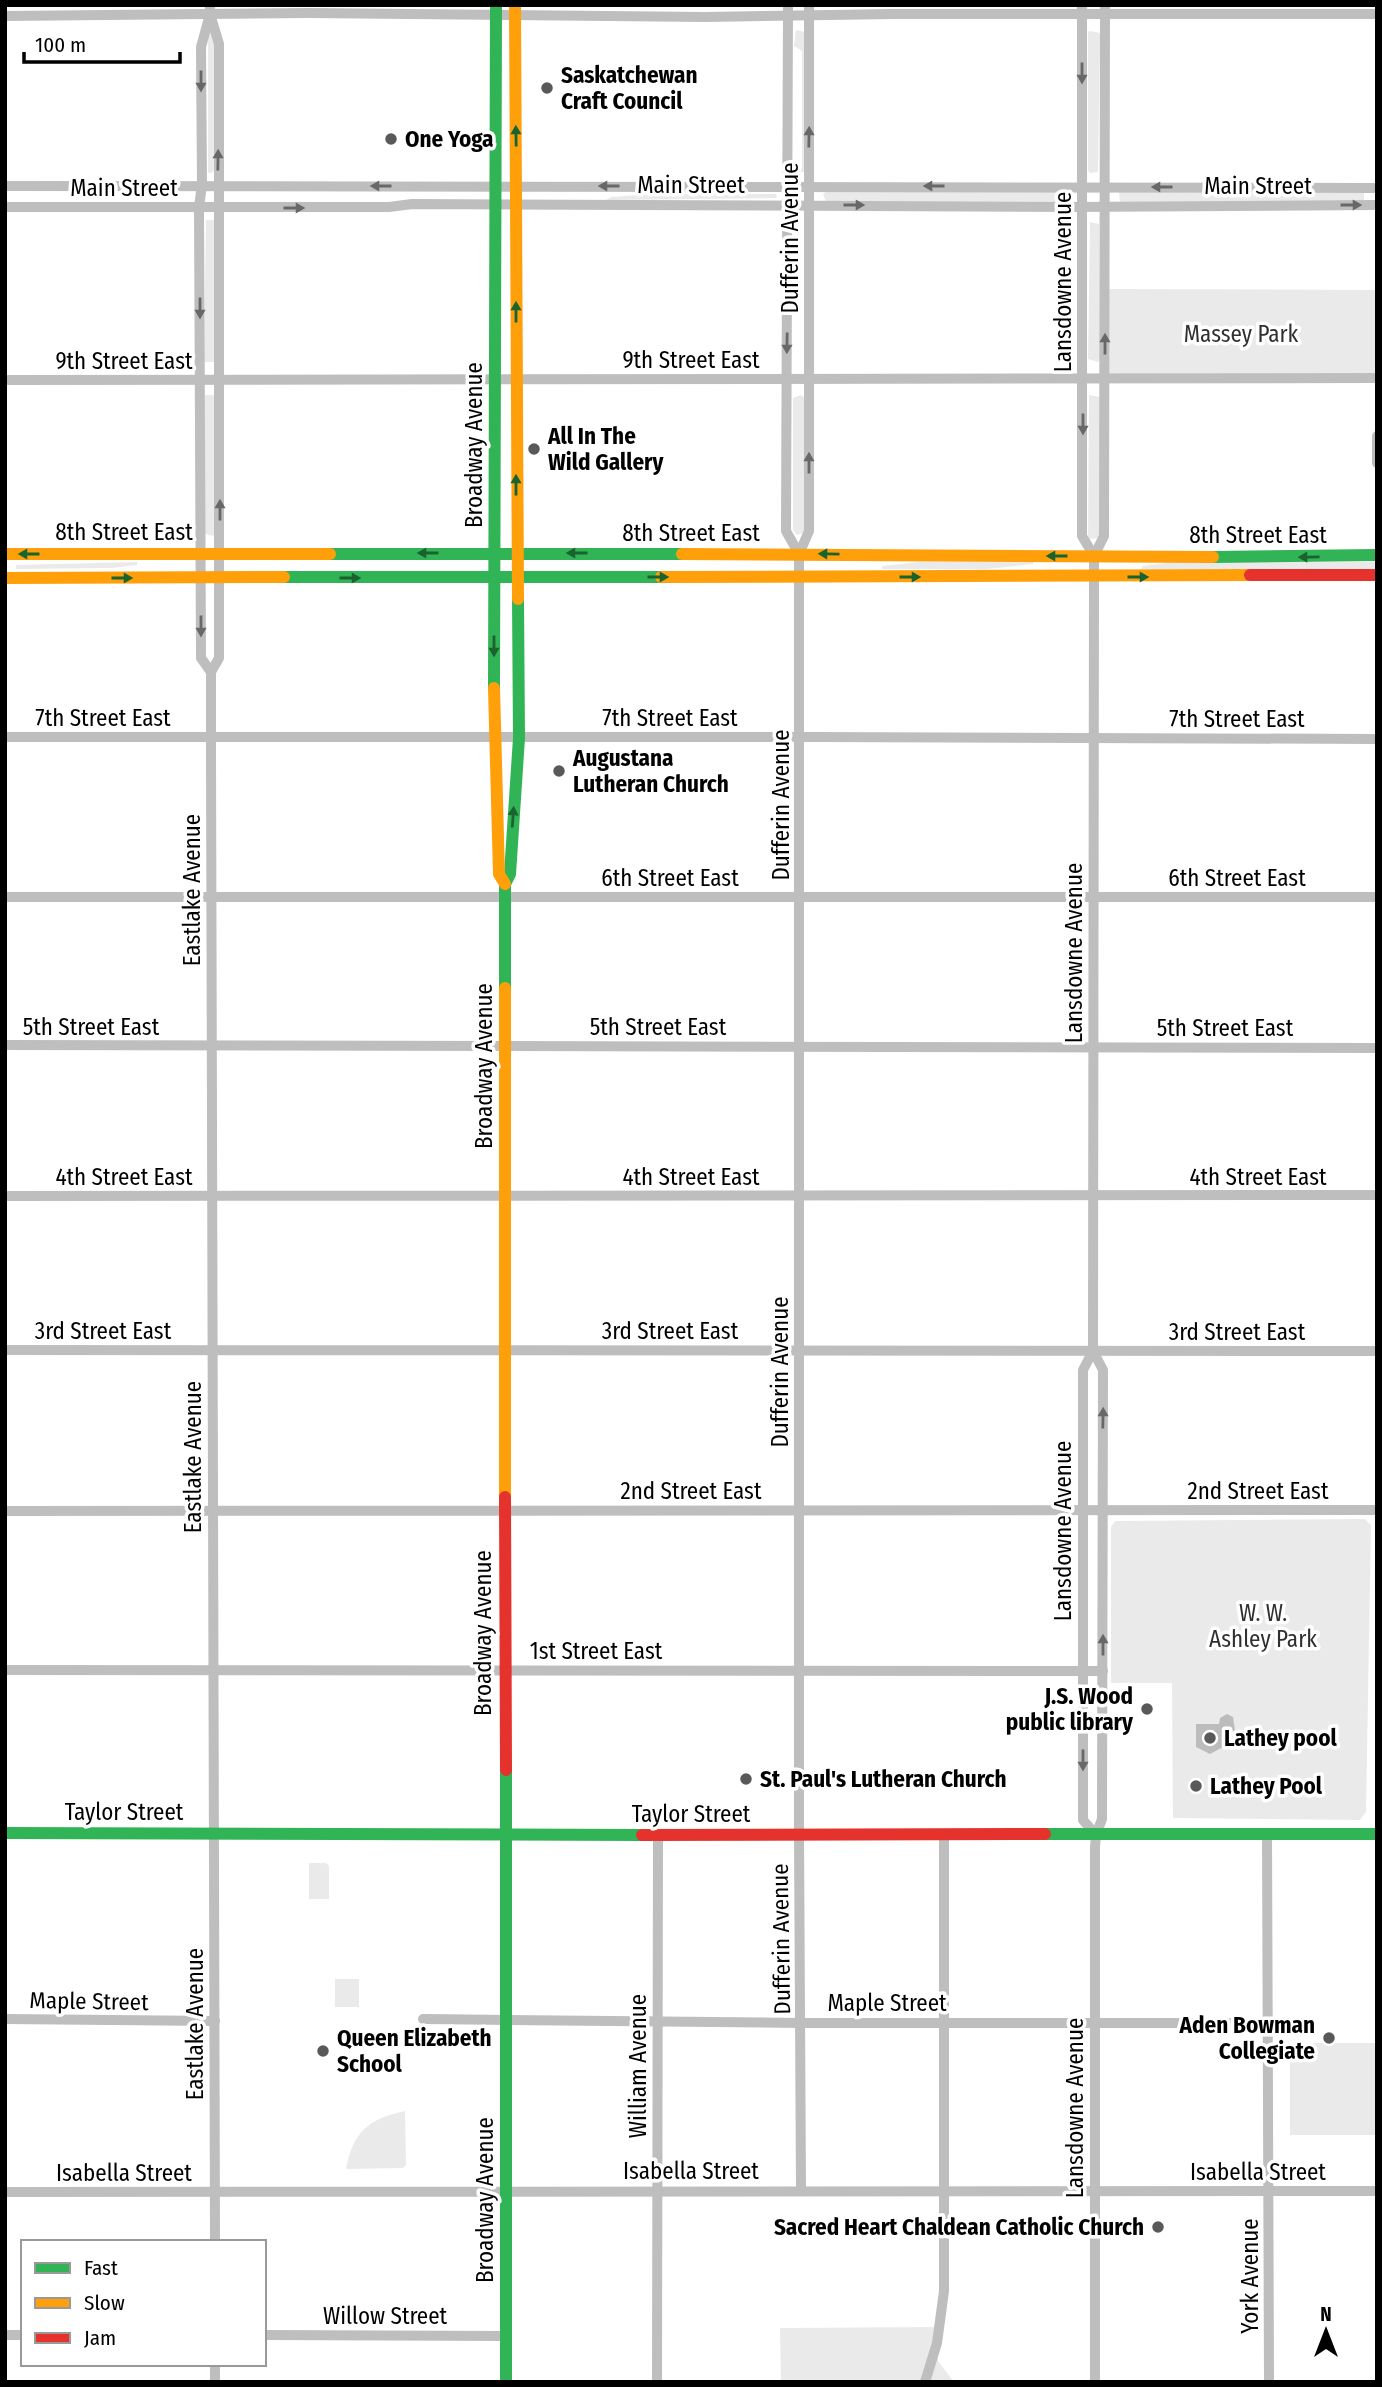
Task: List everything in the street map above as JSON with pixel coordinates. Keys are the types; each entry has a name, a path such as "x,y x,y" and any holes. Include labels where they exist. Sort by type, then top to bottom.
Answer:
{"main road":[{"name":"Broadway Avenue","path":"496,10 494,738 499,874 505,884"},
{"name":"Broadway Avenue","path":"506,2382 505,884 510,874 519,738 515,10"},
{"name":"8th Street East","path":"5,554 1377,555"},
{"name":"8th Street East","path":"5,578 1377,575"},
{"name":"Taylor Street","path":"5,1833 1377,1834"}],"street":[{"path":"5,16 210,9 1105,10 1377,14"},
{"name":"Eastlake Avenue","path":"210,9 201,47 202,186 199,208 201,658 211,672"},
{"name":"Eastlake Avenue","path":"210,9 219,44 220,208 219,658 211,672 215,2240"},
{"name":"Dufferin Avenue","path":"802,2190 799,1835 799,554 809,531 809,10"},
{"name":"Lansdowne Avenue","path":"1082,10 1082,536 1094,556"},
{"name":"Lansdowne Avenue","path":"1096,1835 1083,1820 1083,1370 1093,1351 1094,556 1104,536 1105,10"},
{"name":"Dufferin Avenue","path":"788,11 786,531 799,554"},
{"name":"Main Street","path":"5,186 1377,188"},
{"name":"Main Street","path":"5,207 389,207 412,204 1083,207 1377,205"},
{"name":"9th Street East","path":"5,380 1377,378"},
{"path":"1377,436 1377,463"},
{"name":"7th Street East","path":"5,737 1377,739"},
{"name":"6th Street East","path":"5,897 1377,897"},
{"name":"5th Street East","path":"5,1045 1377,1048"},
{"name":"4th Street East","path":"5,1196 1377,1195"},
{"name":"3rd Street East","path":"5,1350 1377,1351"},
{"name":"Lansdowne Avenue","path":"1093,1351 1103,1370 1102,1819 1096,1835 1094,2022 1095,2382"},
{"name":"2nd Street East","path":"5,1511 1377,1510"},
{"name":"1st Street East","path":"5,1670 1103,1671"},
{"name":"York Avenue","path":"1267,1834 1269,2382"},
{"name":"William Avenue","path":"657,2382 658,1835"},
{"path":"925,2382 937,2343 944,2291 944,1835"},
{"name":"Maple Street","path":"423,2019 801,2023 1268,2023"},
{"name":"Maple Street","path":"5,2020 215,2021"},
{"name":"Isabella Street","path":"5,2192 1377,2191"},
{"name":"Willow Street","path":"266,2335 505,2336"}],"green space":[{"path":"796,30 805,32 804,172 794,173 795,167 802,168 802,51 794,46"},
{"path":"208,31 214,31 212,173 208,173"},
{"path":"1088,32 1100,33 1098,172 1090,173"},
{"path":"1119,192 1364,193 1364,201 1120,202"},
{"path":"1071,193 1069,202 826,202 823,194"},
{"path":"652,194 776,194 777,198 606,200 611,197"},
{"path":"206,220 214,220 215,362 204,362"},
{"path":"1090,222 1099,224 1098,362 1088,359"},
{"name":"Massey Park","path":"1105,289 1377,290 1377,378 1104,380"},
{"path":"205,395 215,395 214,536 205,534"},
{"path":"801,395 805,398 805,527 803,533 797,535 793,530 793,398"},
{"path":"1089,395 1100,397 1100,538 1088,539"},
{"path":"137,562 137,565 111,568 16,569 16,565"},
{"path":"919,562 1033,564 987,569 882,569 882,566"},
{"path":"1175,562 1377,562 1377,569 1142,569 1142,566"},
{"name":"W. W. Ashley Park","path":"1365,1519 1371,1525 1366,1812 1360,1820 1173,1818 1172,1683 1111,1683 1111,1527 1115,1521"},
{"path":"309,1863 326,1863 329,1866 329,1899 309,1899"},
{"path":"335,1979 359,1979 359,2007 335,2007"},
{"path":"1290,2043 1377,2043 1377,2135 1290,2135"},
{"path":"405,2111 406,2165 403,2168 346,2169 353,2145 365,2129 382,2118"},
{"path":"938,2327 938,2361 954,2382 781,2382 780,2328"}],"shaded area":[{"name":"Lathey pool","path":"1227,1714 1233,1717 1235,1731 1225,1731 1225,1746 1210,1754 1196,1747 1196,1724 1219,1724 1220,1718"}],"traffic: fast":[{"path":"494,688 496,5"},
{"path":"330,554 682,554"},
{"path":"1213,557 1377,555"},
{"path":"284,577 661,577"},
{"path":"505,988 505,884 510,874 519,738 518,599"},
{"path":"506,1770 506,2382"},
{"path":"5,1833 642,1835"},
{"path":"1045,1834 1377,1834"}],"traffic: slow":[{"path":"515,5 518,599"},
{"path":"5,554 330,554"},
{"path":"682,554 1213,557"},
{"path":"661,577 1250,575"},
{"path":"5,578 284,577"},
{"path":"494,688 499,874 505,884"},
{"path":"505,988 505,1497"}],"traffic: jam":[{"path":"1250,575 1377,575"},
{"path":"505,1497 506,1770"},
{"path":"642,1835 1045,1834"}],"place":[{"name":"Saskatchewan Craft Council","path":"547,88"},
{"name":"One Yoga","path":"391,139"},
{"name":"All In The Wild Gallery","path":"534,449"},
{"name":"Augustana Lutheran Church","path":"559,771"},
{"name":"J.S. Wood public library","path":"1147,1709"},
{"name":"Lathey pool","path":"1210,1738"},
{"name":"St. Paul's Lutheran Church","path":"746,1779"},
{"name":"Lathey Pool","path":"1196,1786"},
{"name":"Aden Bowman Collegiate","path":"1329,2038"},
{"name":"Queen Elizabeth School","path":"323,2051"},
{"name":"Sacred Heart Chaldean Catholic Church","path":"1158,2227"}]}
